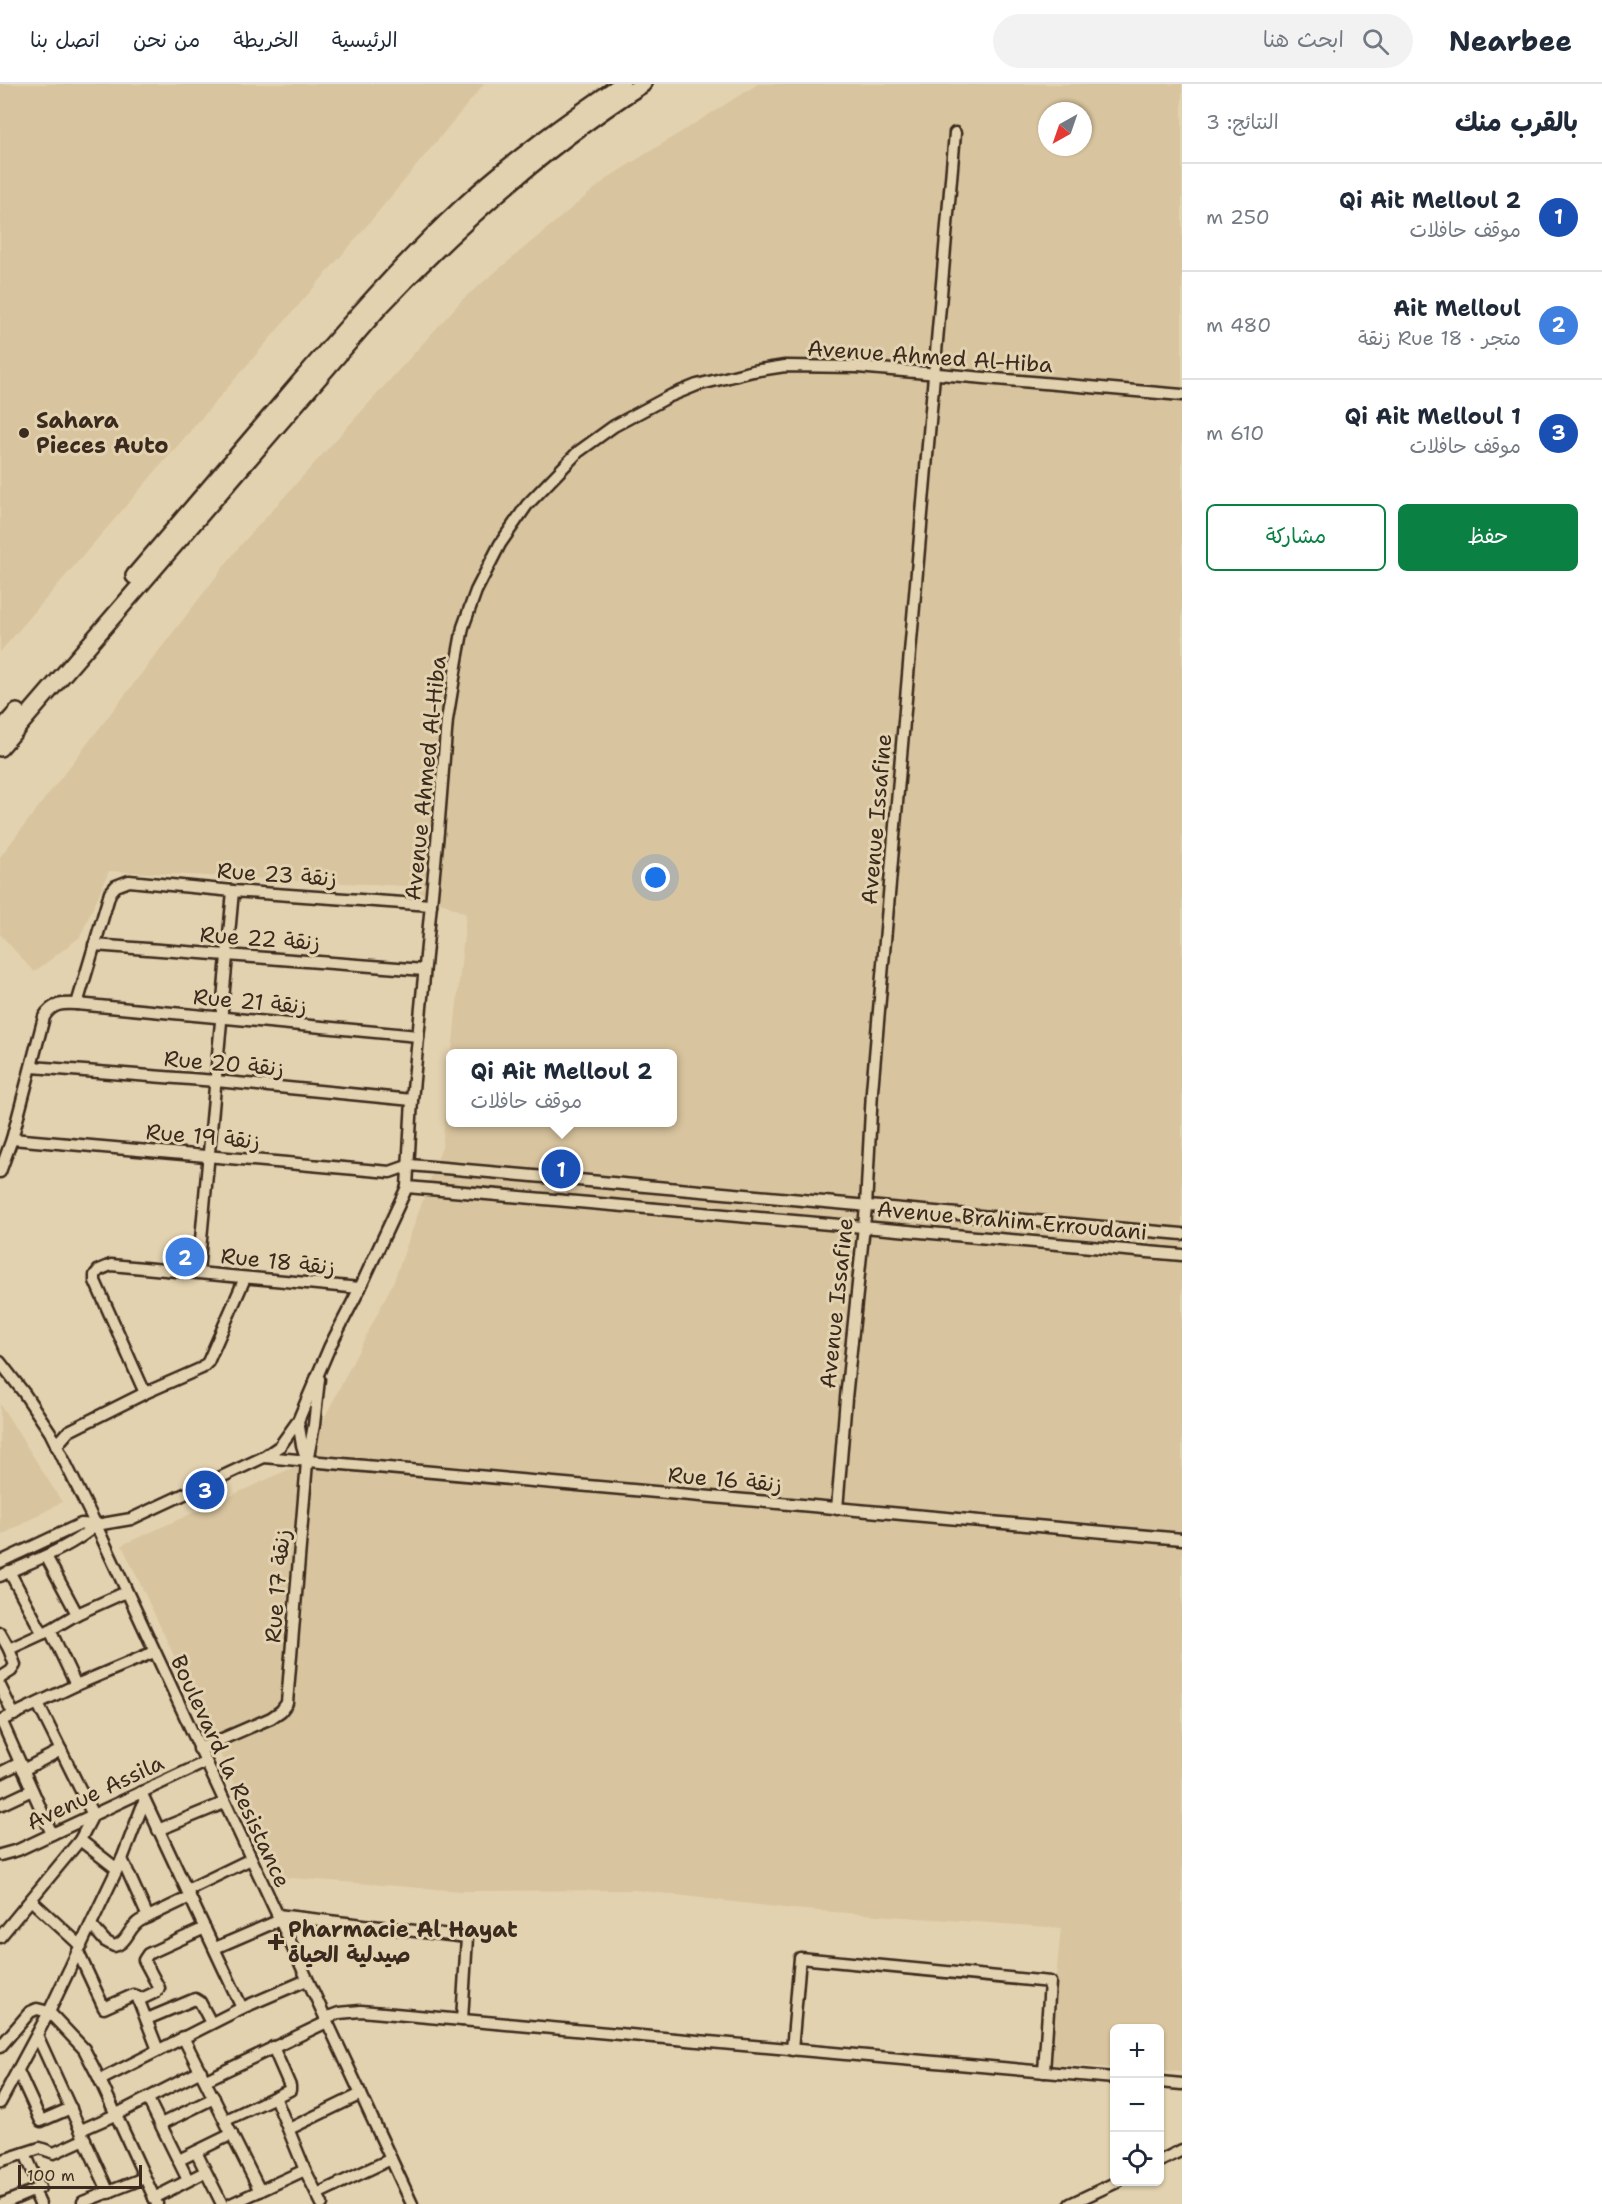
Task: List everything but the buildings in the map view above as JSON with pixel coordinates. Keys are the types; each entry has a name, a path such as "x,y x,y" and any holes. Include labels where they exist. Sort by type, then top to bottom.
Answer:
{"highway":[{"path":"0,731 347,326 393,276 461,208 516,161 622,84"},
{"path":"0,748 415,269 441,243 520,174 599,112 643,84"}],"street":[{"name":"Avenue Issafine","path":"837,1509 866,1206 872,1091 956,133"},
{"name":"Avenue Ahmed Al-Hiba","path":"0,1562 81,1524 96,1526 131,1519 264,1457 280,1446 298,1421 330,1346 407,1187 412,1100 447,720 464,627 476,591 500,544 527,505 578,452 614,426 670,396 753,371 785,366 856,367 1182,395"},
{"name":"Rue 23 زنقة","path":"94,945 110,893 121,883 129,881 431,905"},
{"path":"198,1272 233,891"},
{"path":"77,1004 94,945"},
{"name":"Rue 22 زنقة","path":"94,945 424,970"},
{"name":"Rue 21 زنقة","path":"32,1067 44,1017 58,1004 418,1036"},
{"path":"0,1172 12,1139 32,1067"},
{"name":"Rue 20 زنقة","path":"32,1067 216,1081 412,1100"},
{"name":"Rue 19 زنقة","path":"12,1139 390,1172 410,1165"},
{"name":"Avenue Brahim Erroudani","path":"410,1165 1182,1234"},
{"path":"390,1172 407,1187"},
{"path":"535,1198 536,1178"},
{"name":"Avenue Brahim Erroudani","path":"407,1187 1182,1255"},
{"path":"1066,1245 1068,1224"},
{"path":"1158,1253 1159,1232"},
{"name":"Rue 18 زنقة","path":"145,1393 95,1281 95,1275 99,1269 111,1265 360,1288"},
{"path":"56,1446 69,1431 145,1393 194,1373 208,1362 245,1278"},
{"name":"Boulevard la Resistance","path":"0,1362 50,1432 96,1526 412,2204"},
{"name":"Rue 17 زنقة","path":"199,1749 271,1718 287,1703 307,1462 314,1425 319,1373"},
{"path":"298,1421 307,1462"},
{"path":"282,1458 303,1448 309,1440 314,1425"},
{"path":"50,1432 69,1431"},
{"name":"Rue 16 زنقة","path":"264,1457 1182,1539"},
{"path":"76,1685 47,1632 5,1574 46,1556 96,1526"},
{"path":"46,1556 77,1614"},
{"path":"9,1649 126,1592"},
{"path":"0,1633 15,1665 11,1671 0,1678"},
{"path":"52,1834 1,1721 76,1685 154,1652"},
{"path":"0,1686 14,1715"},
{"path":"0,1937 80,1840 93,1815 38,1704"},
{"path":"0,1773 61,1750"},
{"name":"Avenue Assila","path":"0,1855 18,1850 93,1815 143,1797 206,1762"},
{"path":"0,1805 32,1790"},
{"path":"143,1797 242,2008"},
{"path":"0,2103 92,1925 120,1864 143,1797"},
{"path":"158,1830 224,1803"},
{"path":"80,1840 120,1864 148,1917"},
{"path":"92,1925 105,1941 117,1946 135,1925 251,1859"},
{"path":"32,1900 80,1949 104,2008 133,1995 137,1996 158,2050"},
{"path":"215,1948 278,1917 468,1937 462,2020"},
{"path":"139,2000 156,1992 159,1988 144,1960 148,1954 205,1928"},
{"path":"792,2050 800,1958 1050,1982 1044,2072"},
{"path":"100,2080 242,2008 307,1980"},
{"path":"147,2019 195,1999 200,2002 211,2024"},
{"path":"0,2047 30,2012 37,2009 49,2012 80,2043 100,2080 155,2201 205,2172"},
{"path":"0,2162 40,2148 54,2153 116,2115 148,2099 273,2047 339,2013 362,2011 1110,2078"},
{"path":"37,2035 109,2193"},
{"path":"183,2037 260,2191"},
{"path":"226,2120 289,2091 291,2088 273,2047"},
{"path":"18,2071 41,2121 71,2108"},
{"path":"1164,2082 1182,2084"},
{"path":"289,2128 361,2094"},
{"path":"275,2097 305,2170 320,2199 391,2159"},
{"path":"161,2124 214,2098"},
{"path":"148,2099 188,2180"},
{"path":"179,2160 232,2134"},
{"path":"1164,2159 1182,2151"},
{"path":"196,2152 205,2172 230,2204 305,2170"},
{"path":"2,2204 40,2188 25,2153"},
{"path":"82,2203 144,2178"},
{"path":"1070,2204 1092,2199 1110,2186"},
{"path":"34,2191 40,2204"}],"shaded area":[{"path":"0,84 484,84 359,235 0,652"},
{"path":"758,84 1182,84 1182,2072 1164,2070 1164,2024 1110,2024 1110,2068 1047,2064 1061,1928 792,1909 636,1890 461,1891 278,1877 122,1545 301,1464 394,1281 442,1147 446,1109 446,1127 677,1127 677,1049 452,1049 466,914 406,886 109,871 80,937 34,972 0,934 0,857 239,547 463,299 609,177"},
{"path":"0,1404 62,1502 0,1536"}],"place":[{"name":"Sahara Pieces Auto","path":"24,433"},
{"name":"Qi Ait Melloul 2","path":"561,1169"},
{"name":"Ait Melloul","path":"185,1257"},
{"name":"Qi Ait Melloul 1","path":"205,1490"},
{"name":"Pharmacie Al Hayat صيدلية الحياة","path":"276,1942"}]}
